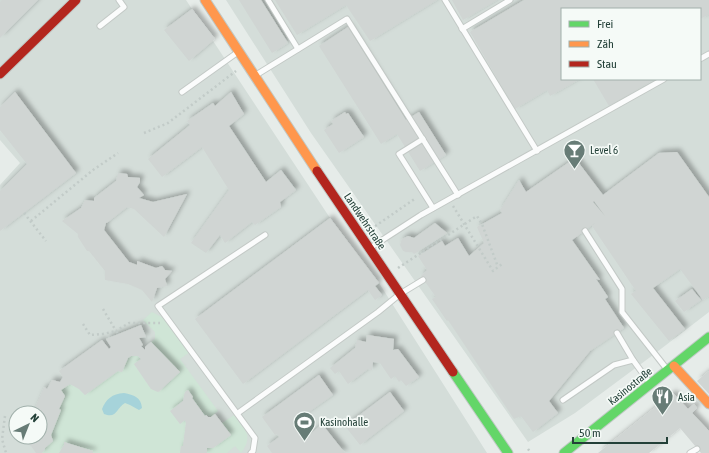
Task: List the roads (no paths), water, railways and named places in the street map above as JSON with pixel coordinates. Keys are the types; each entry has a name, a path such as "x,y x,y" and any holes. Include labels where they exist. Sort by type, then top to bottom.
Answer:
{"street":[{"path":"0,74 76,0"},
{"name":"Landwehrstraße","path":"205,0 387,275 508,453"},
{"name":"Kasinostraße","path":"564,453 709,337"},
{"path":"671,368 709,404"}],"lane":[{"path":"100,26 124,7 119,0"},
{"path":"268,0 298,49"},
{"path":"445,0 537,151"},
{"path":"462,29 510,0"},
{"path":"254,76 347,19 458,195"},
{"path":"182,92 238,52"},
{"path":"369,248 433,208 662,80"},
{"path":"423,139 399,154 433,208"},
{"path":"585,231 622,289 622,312 656,358 671,368"},
{"path":"251,453 253,451 255,438 158,306 265,234"},
{"path":"238,413 378,312 400,294 423,280"},
{"path":"617,333 633,360 651,384"},
{"path":"563,400 614,365 633,360"},
{"path":"690,453 698,449"}],"water":[{"path":"124,393 139,399 142,408 139,410 125,403 114,414 104,414 102,409 105,402 113,396"}],"place":[{"name":"Level 6","path":"574,170"},
{"name":"Asia","path":"662,416"},
{"name":"Kasinohalle","path":"304,442"}]}
